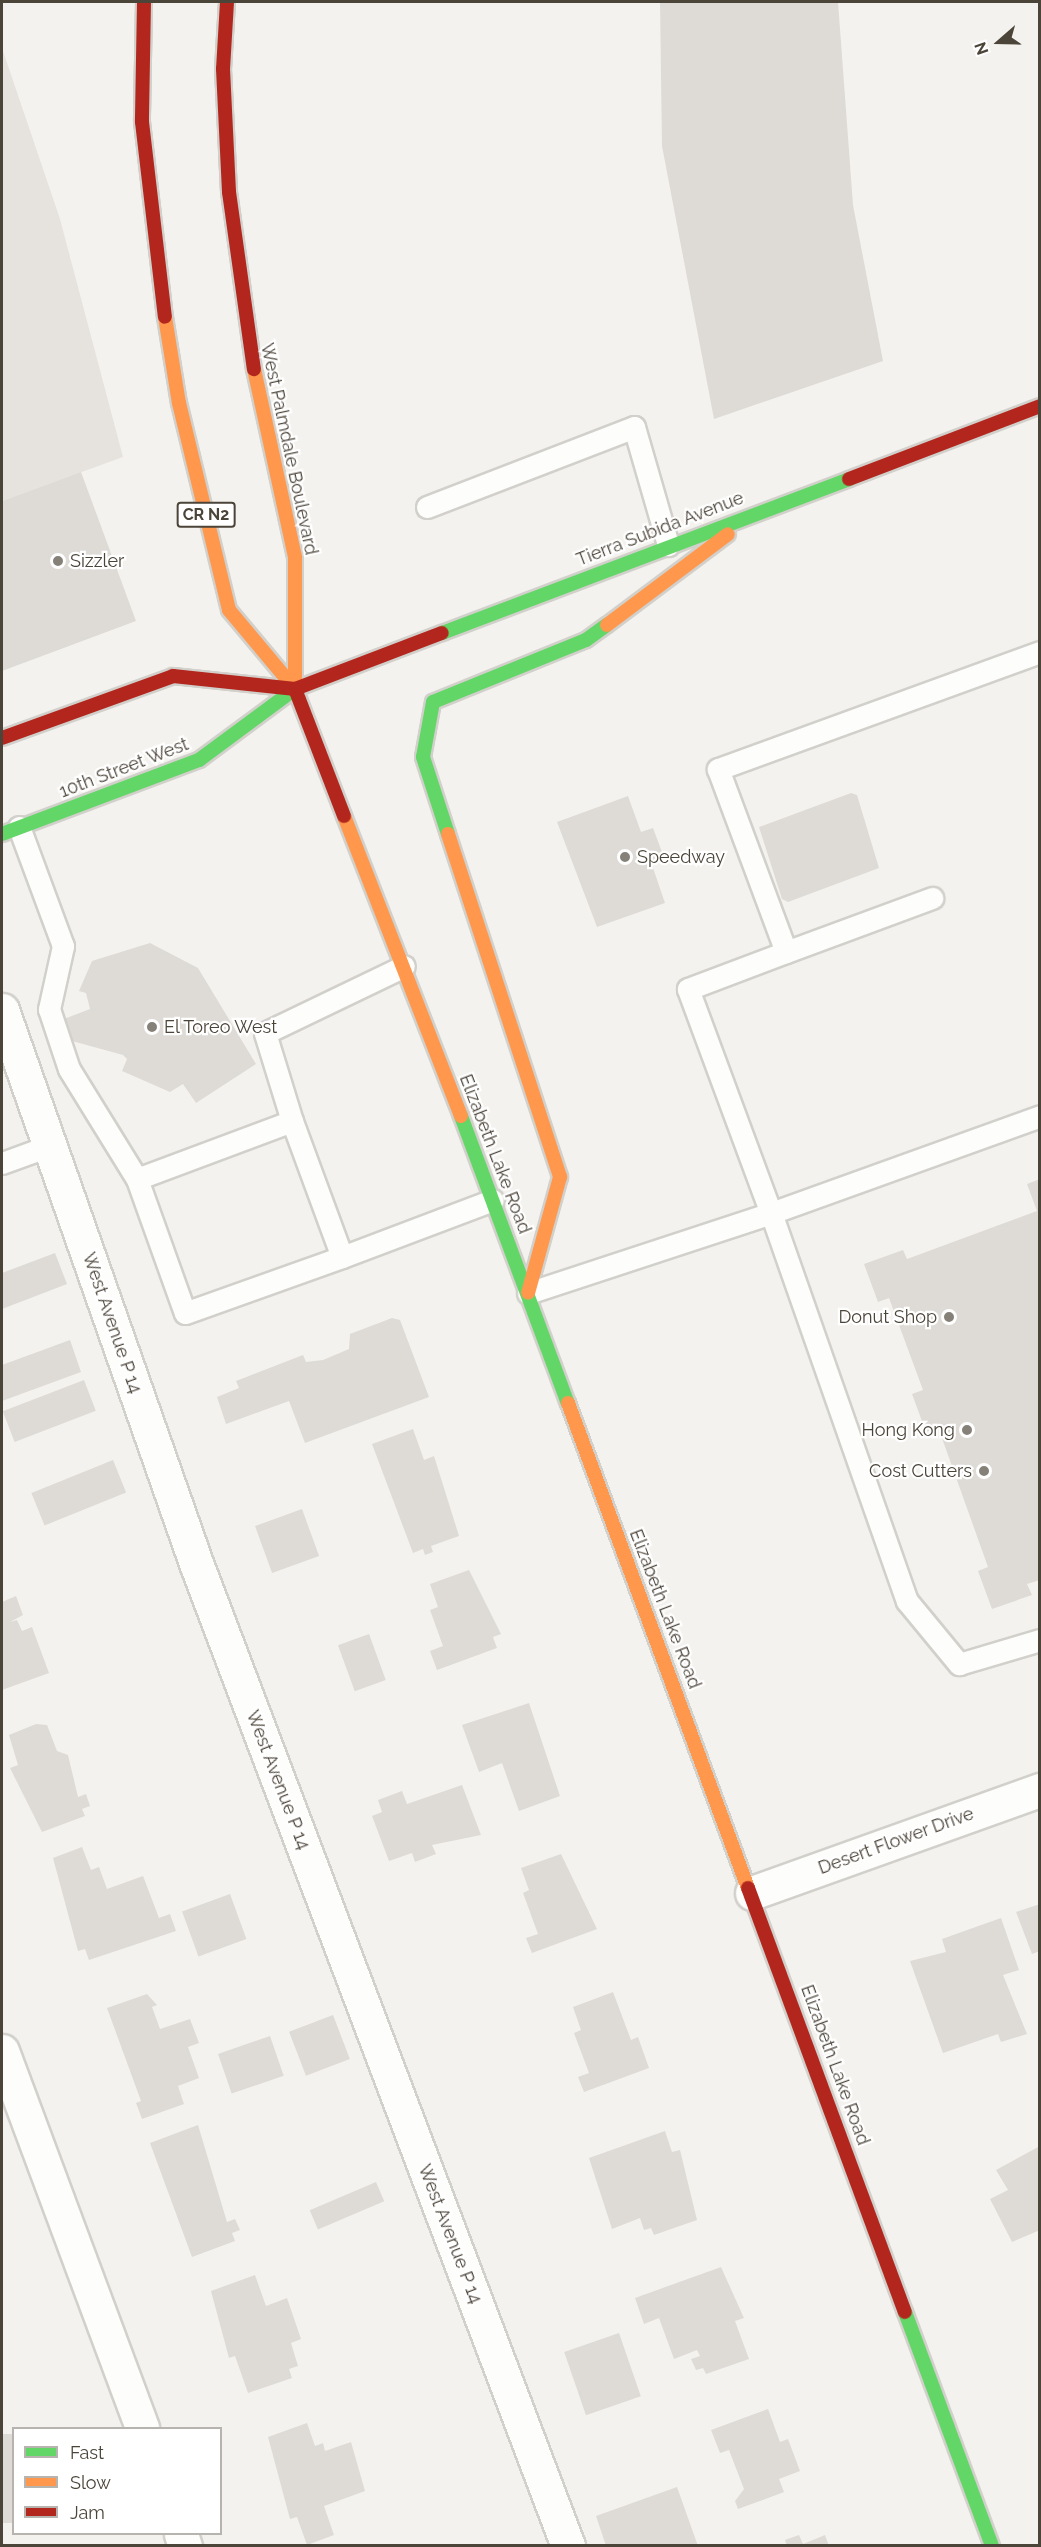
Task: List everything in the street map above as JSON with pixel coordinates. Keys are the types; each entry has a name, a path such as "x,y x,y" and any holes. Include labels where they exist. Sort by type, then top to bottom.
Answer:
{"main road":[{"name":"CR N2","path":"144,2 142,122 155,251 179,403 230,610 295,689"},
{"name":"West Palmdale Boulevard","path":"227,2 223,69 229,192 243,319 295,557 295,689"},
{"name":"Tierra Subida Avenue","path":"295,689 668,545 1040,406"},
{"path":"528,1293 560,1177 423,757 433,702 586,640 758,512"},
{"path":"2,738 173,676 295,689"},
{"name":"10th Street West","path":"10,830 199,760 295,689"},
{"name":"Elizabeth Lake Road","path":"295,689 404,966 528,1293 992,2546"}],"street":[{"name":"West Avenue P 14","path":"2,1010 196,1563 568,2546"},
{"name":"Desert Flower Drive","path":"752,1893 1040,1790"},
{"path":"2,2051 142,2427"}],"lane":[{"path":"427,507 634,427 668,545"},
{"path":"786,952 718,769 1040,652"},
{"path":"10,830 63,946 49,1008 69,1068 137,1179 185,1313 493,1200"},
{"path":"932,898 688,989 771,1213 907,1601 960,1664 1040,1640"},
{"path":"342,1257 292,1121 265,1033 404,966"},
{"path":"528,1293 771,1213 1040,1116"},
{"path":"137,1179 292,1121"},
{"path":"2,1163 49,1146"}],"shaded area":[{"path":"2,48 60,219 123,457 2,501"}],"building":[{"path":"660,2 838,2 853,205 883,361 714,419 662,146"},
{"name":"Sizzler","path":"81,472 136,621 2,671 2,501"},
{"path":"851,793 857,795 879,868 788,902 782,899 759,827"},
{"path":"628,796 641,832 653,828 665,860 652,865 665,903 597,927 557,822"},
{"name":"El Toreo West","path":"150,943 198,968 256,1064 196,1103 183,1084 170,1092 122,1071 127,1059 123,1055 72,1041 64,1019 90,1009 86,993 79,991 92,961"},
{"path":"1040,1179 1040,1580 1027,1584 1032,1595 992,1609 978,1571 988,1567 938,1427 926,1432 912,1394 923,1390 889,1298 878,1302 864,1264 903,1250 907,1259 1037,1211 1027,1184"},
{"path":"55,1253 67,1284 2,1309 2,1273"},
{"path":"392,1318 400,1320 429,1397 305,1443 289,1401 226,1424 217,1397 239,1388 236,1381 303,1355 306,1362 323,1360 349,1349 350,1334"},
{"path":"70,1340 81,1372 2,1401 2,1365"},
{"path":"84,1380 96,1411 15,1442 3,1411"},
{"path":"413,1429 424,1460 434,1456 459,1536 431,1546 433,1552 425,1555 423,1549 413,1553 372,1444"},
{"path":"113,1460 126,1492 45,1525 31,1493"},
{"path":"302,1509 319,1556 272,1573 255,1526"},
{"path":"469,1570 501,1634 493,1637 497,1648 437,1670 430,1651 443,1646 430,1610 438,1607 430,1584"},
{"path":"16,1596 23,1615 10,1622 17,1620 22,1631 32,1627 49,1673 2,1690 2,1602"},
{"path":"369,1634 386,1680 355,1691 338,1645"},
{"path":"529,1703 560,1796 519,1811 502,1763 479,1772 462,1725"},
{"path":"36,1724 47,1725 57,1751 68,1755 78,1797 86,1794 90,1806 82,1809 85,1816 42,1832 10,1768 18,1765 9,1735"},
{"path":"462,1785 481,1835 432,1845 436,1854 415,1862 412,1853 389,1861 372,1816 382,1812 378,1800 402,1791 407,1804"},
{"path":"82,1847 91,1870 99,1867 107,1889 143,1876 159,1918 170,1914 176,1931 89,1960 85,1949 78,1951 53,1858"},
{"path":"561,1854 597,1929 532,1953 526,1938 538,1934 523,1893 529,1890 521,1868"},
{"path":"230,1894 246,1939 198,1957 182,1911"},
{"path":"1040,1904 1040,1951 1032,1954 1016,1912"},
{"path":"1001,1918 1019,1970 1003,1975 1027,2034 1001,2042 998,2034 943,2053 910,1961 946,1952 942,1939"},
{"path":"613,1992 631,2040 638,2037 649,2068 584,2092 578,2077 589,2073 574,2033 581,2030 573,2007"},
{"path":"147,1994 157,2005 152,2007 160,2029 190,2019 199,2043 188,2047 199,2078 178,2086 184,2104 142,2119 136,2103 141,2101 107,2008"},
{"path":"333,2015 350,2059 306,2076 289,2032"},
{"path":"270,2036 284,2076 232,2094 218,2054"},
{"path":"198,2125 227,2222 235,2219 240,2230 232,2233 235,2241 192,2257 150,2143"},
{"path":"665,2131 672,2152 680,2150 697,2220 654,2235 651,2228 644,2230 640,2218 612,2229 589,2158"},
{"path":"1040,2146 1040,2230 1012,2242 990,2199 1008,2190 996,2170"},
{"path":"376,2182 384,2201 318,2229 310,2210"},
{"path":"721,2267 744,2318 735,2321 749,2359 706,2374 703,2368 696,2370 691,2359 700,2356 697,2350 674,2359 659,2318 644,2324 635,2298"},
{"path":"255,2275 266,2306 287,2298 301,2339 291,2343 298,2366 289,2369 292,2378 248,2393 235,2356 229,2358 211,2291"},
{"path":"619,2333 641,2396 586,2415 564,2352"},
{"path":"768,2409 780,2442 788,2439 800,2471 779,2479 784,2492 738,2509 735,2501 744,2489 729,2450 720,2453 711,2430"},
{"path":"307,2423 315,2446 323,2443 325,2451 351,2442 365,2491 324,2506 334,2535 307,2545 297,2517 290,2519 268,2437"},
{"path":"2,2434 12,2434 12,2523 2,2523"},
{"path":"677,2487 698,2546 606,2546 596,2516"},
{"path":"799,2535 803,2544 825,2535 829,2546 787,2546 785,2540"}],"traffic: fast":[{"path":"442,633 849,479"},
{"path":"448,834 423,757 433,702 586,640 607,625"},
{"path":"2,834 199,760 295,689"},
{"path":"461,1116 568,1403"},
{"path":"905,2312 992,2546"}],"traffic: slow":[{"path":"165,317 179,403 229,610 295,689"},
{"path":"254,369 295,557 295,689"},
{"path":"607,625 728,534"},
{"path":"344,816 461,1116"},
{"path":"448,834 560,1177 528,1293"},
{"path":"568,1403 748,1888"}],"traffic: jam":[{"path":"144,2 142,122 165,317"},
{"path":"227,2 223,69 229,192 254,369"},
{"path":"849,479 1040,406"},
{"path":"344,816 295,689 442,633"},
{"path":"2,738 173,676 295,689"},
{"path":"748,1888 905,2312"}],"place":[{"name":"Sizzler","path":"58,561"},
{"name":"Speedway","path":"625,857"},
{"name":"El Toreo West","path":"152,1027"},
{"name":"Donut Shop","path":"949,1317"},
{"name":"Hong Kong","path":"967,1430"},
{"name":"Cost Cutters","path":"984,1471"}]}
